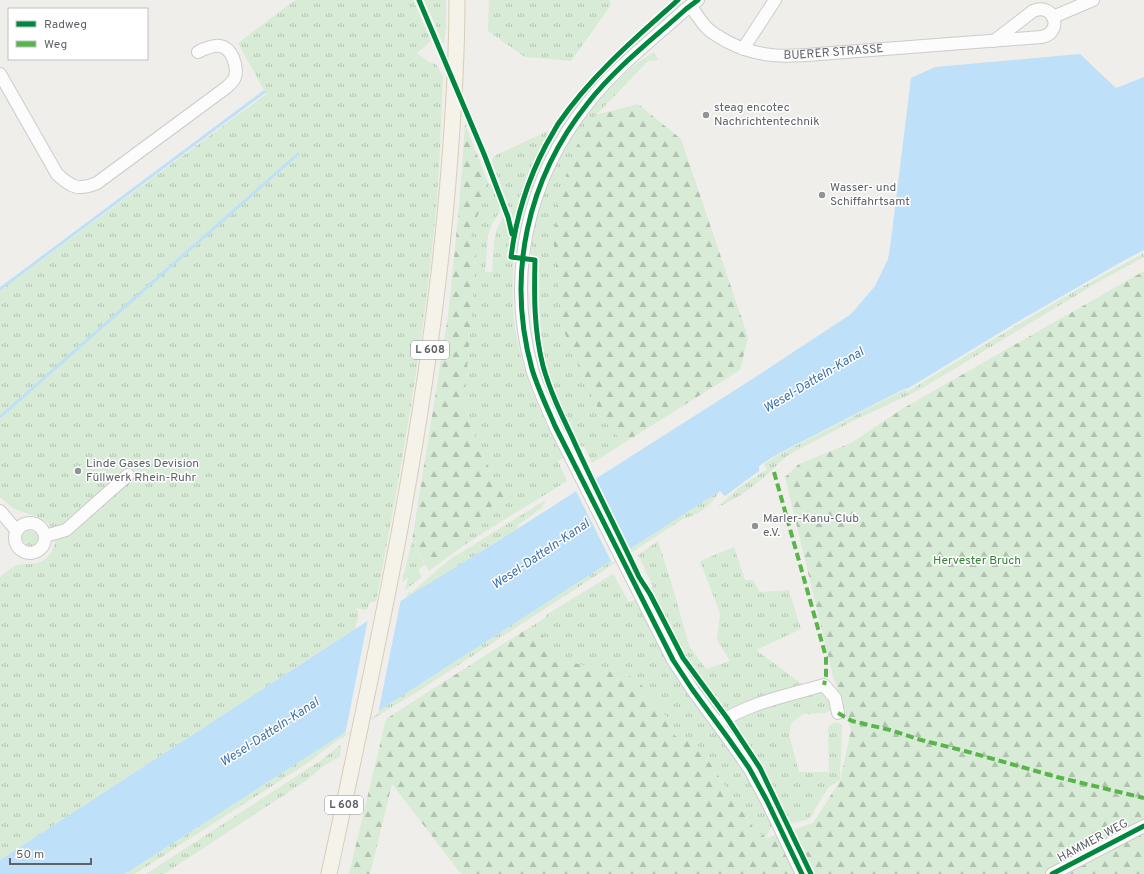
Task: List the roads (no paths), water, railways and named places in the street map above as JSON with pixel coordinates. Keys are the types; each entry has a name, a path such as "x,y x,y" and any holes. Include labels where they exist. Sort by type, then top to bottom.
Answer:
{"main road":[{"name":"L 608","path":"329,874 388,592 412,465 430,355 443,243 454,107 457,48 457,0"}],"street":[{"path":"743,49 775,0"},
{"path":"994,41 1033,11 1046,10 1053,17 1093,0"},
{"name":"BUERER STRASSE","path":"718,724 673,660 577,470 543,398 532,369 523,324 523,259 531,214 542,181 558,146 588,102 610,78 694,3 707,28 722,39 743,49 771,56 789,56 1046,36 1055,26 1053,17"},
{"path":"0,74 57,174 67,184 76,187 88,187 103,178 235,79 237,68 228,50 219,46 207,48 198,52"},
{"path":"45,536 66,530 128,475"},
{"path":"0,511 16,530"},
{"path":"30,523 40,526 45,536 43,546 39,550 29,554 19,549 16,545 14,535 16,530 20,526 30,523"},
{"path":"802,874 755,780 738,752 718,724 744,709 824,685 835,698 838,714"},
{"name":"HAMMER WEG","path":"1052,874 1144,826"}],"water":[{"name":"Wesel-Datteln-Kanal","path":"1080,54 1116,88 1144,77 1144,250 1014,324 907,389 906,388 776,455 759,466 759,471 725,496 720,491 125,874 0,874 0,860 355,629 498,541 754,378 851,314 875,286 888,259 911,78 935,67"}],"waterway":[{"path":"0,289 264,92"},
{"path":"0,417 298,154"}],"place":[{"name":"steag encotec Nachrichtentechnik","path":"706,115"},
{"name":"Wasser- und Schiffahrtsamt","path":"822,195"},
{"name":"Linde Gases Devision Füllwerk Rhein-Ruhr","path":"78,471"},
{"name":"Marler-Kanu-Club e.V.","path":"755,526"}],"park label":[{"name":"Hervester Bruch","path":"977,561"}]}
